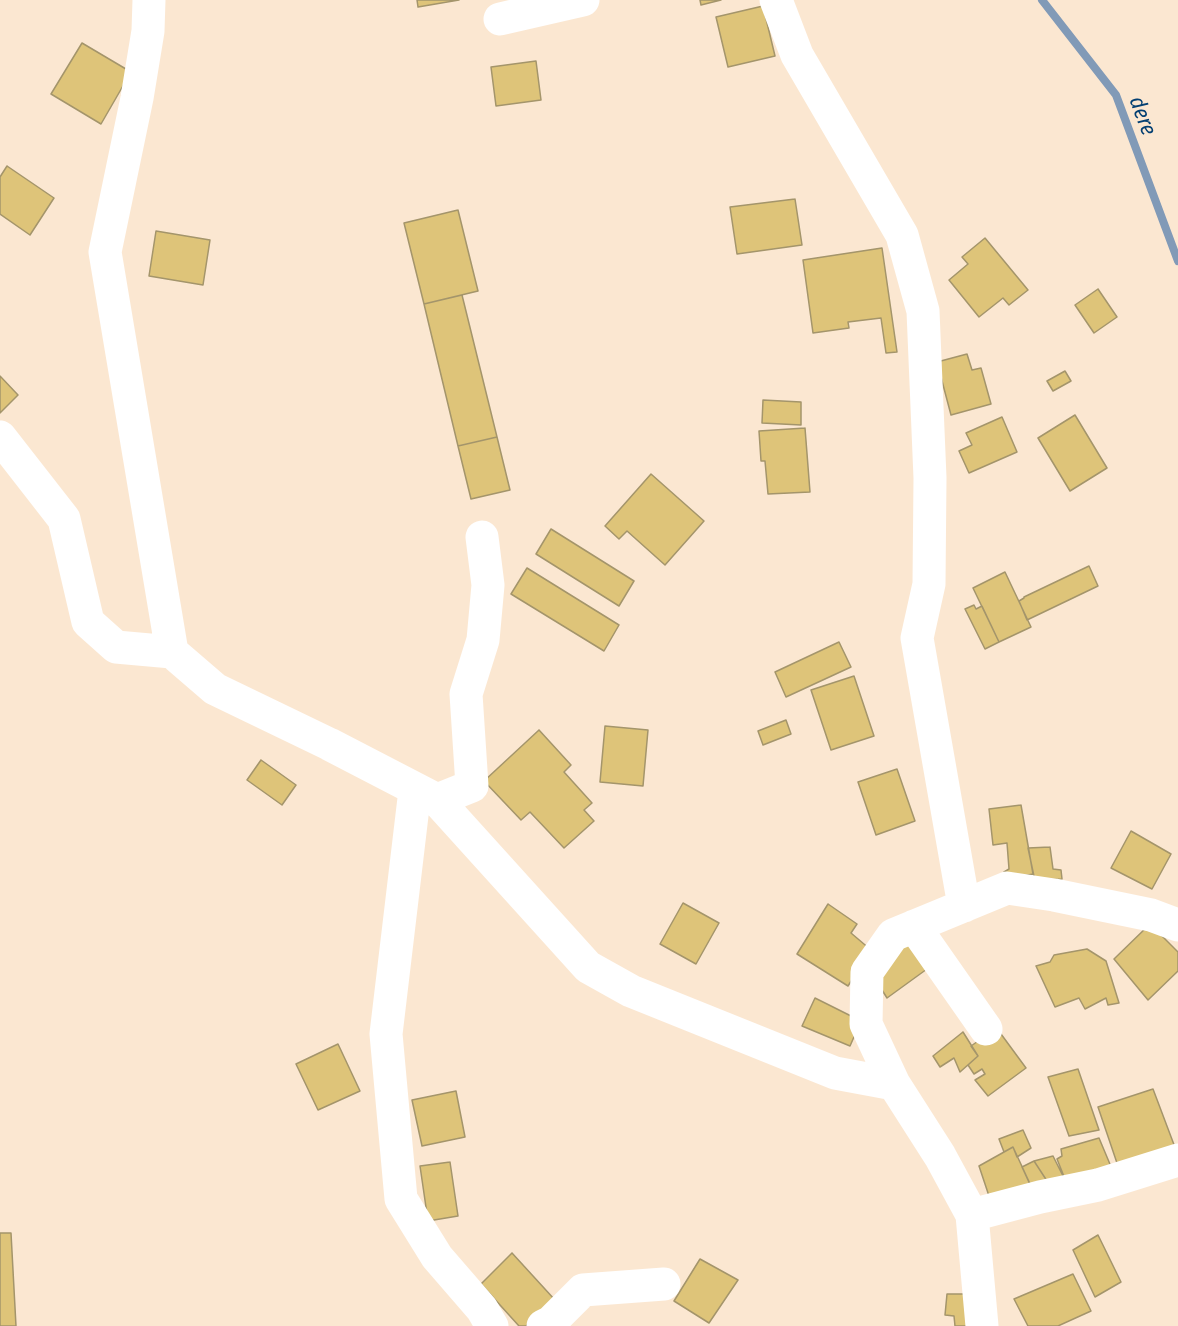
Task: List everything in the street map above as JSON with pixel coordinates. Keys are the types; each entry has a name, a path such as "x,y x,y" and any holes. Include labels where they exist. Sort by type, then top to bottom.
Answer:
{"street":[{"path":"149,0 148,31 141,76 105,252 172,652"},
{"path":"500,19 582,0"},
{"path":"776,0 797,55 902,235 922,311 930,478 929,584 917,638 964,906"},
{"path":"0,437 64,519 88,622 116,647 172,652 215,689 329,744 426,795 588,967 631,991 835,1073 894,1084"},
{"path":"426,795 472,786 466,694 483,640 488,585 482,537"},
{"path":"426,795 386,1034 401,1199 437,1257 482,1309 492,1326"},
{"path":"982,1326 972,1215 940,1156 894,1084 866,1024 867,972 892,934 1007,888 1151,915 1178,925"},
{"path":"914,926 986,1029"},
{"path":"972,1215 1098,1185 1178,1160"},
{"path":"543,1326 551,1322 583,1290 664,1284"}],"building":[{"path":"417,0 459,0 418,7"},
{"path":"700,0 721,0 701,5"},
{"path":"763,6 775,56 728,67 716,17"},
{"path":"82,43 131,72 101,124 51,94"},
{"path":"536,61 541,100 496,106 491,67"},
{"path":"7,166 54,198 30,235 0,214 0,177"},
{"path":"795,199 802,245 737,254 730,207"},
{"path":"458,210 478,291 424,304 404,223"},
{"path":"156,231 210,240 203,285 149,276"},
{"path":"985,238 1028,290 1009,305 1003,298 979,317 949,280 968,264 962,257"},
{"path":"882,248 897,352 886,353 881,318 848,322 849,328 813,333 803,260"},
{"path":"1098,289 1117,317 1094,333 1075,305"},
{"path":"462,295 497,437 458,446 424,304"},
{"path":"967,354 972,370 981,368 991,404 951,415 937,362"},
{"path":"1065,371 1071,381 1053,391 1047,381"},
{"path":"0,376 18,395 0,413"},
{"path":"763,400 801,402 801,425 762,423"},
{"path":"1075,415 1107,468 1070,491 1038,438"},
{"path":"1002,417 1017,452 969,473 959,451 972,445 966,433"},
{"path":"805,428 810,492 768,494 765,461 761,461 759,431"},
{"path":"497,437 510,490 471,499 458,446"},
{"path":"651,474 704,521 665,565 627,531 619,539 605,526"},
{"path":"551,529 634,581 619,606 536,554"},
{"path":"1089,566 1098,586 1027,620 1019,601"},
{"path":"527,568 619,625 604,651 511,594"},
{"path":"1005,572 1031,627 999,642 973,588"},
{"path":"974,605 976,609 982,606 999,642 985,649 965,609"},
{"path":"839,642 851,667 786,697 775,672"},
{"path":"854,676 874,736 831,750 811,690"},
{"path":"786,720 791,734 763,745 758,731"},
{"path":"605,726 648,730 643,786 600,782"},
{"path":"539,730 571,765 564,772 592,803 584,810 594,821 564,848 530,812 521,820 484,781"},
{"path":"261,760 296,785 282,805 247,780"},
{"path":"897,769 915,821 876,835 858,782"},
{"path":"1021,805 1033,874 1008,879 1004,872 1009,869 1007,843 993,845 989,809"},
{"path":"1131,831 1171,854 1152,889 1111,868"},
{"path":"1050,847 1053,869 1061,870 1062,879 1035,881 1028,848"},
{"path":"683,903 719,923 696,964 660,944"},
{"path":"828,904 857,924 851,933 871,950 848,986 797,954"},
{"path":"1150,924 1178,952 1178,971 1148,1000 1114,959"},
{"path":"906,940 927,969 887,998 872,974"},
{"path":"1087,949 1106,961 1119,1003 1108,1005 1106,998 1085,1009 1079,998 1055,1007 1036,966 1050,962 1054,955"},
{"path":"815,998 861,1021 850,1046 802,1026"},
{"path":"994,1030 1001,1034 1026,1068 988,1096 975,1080 985,1074 982,1069 974,1074 968,1065 978,1056 971,1046"},
{"path":"963,1032 978,1056 960,1072 954,1058 940,1067 933,1056"},
{"path":"338,1044 360,1091 318,1110 296,1064"},
{"path":"1078,1069 1099,1130 1069,1136 1048,1077"},
{"path":"1153,1089 1176,1150 1118,1166 1098,1107"},
{"path":"456,1091 465,1137 422,1146 412,1100"},
{"path":"1023,1130 1031,1148 1017,1157 1013,1147 1004,1152 999,1139"},
{"path":"1099,1138 1112,1169 1067,1184 1057,1159 1062,1156 1061,1149"},
{"path":"1013,1147 1031,1186 991,1202 979,1166"},
{"path":"1053,1156 1067,1184 1049,1184 1034,1161"},
{"path":"1034,1161 1049,1184 1033,1191 1022,1167"},
{"path":"450,1162 458,1216 428,1221 420,1166"},
{"path":"0,1233 11,1233 16,1326 0,1326"},
{"path":"1098,1235 1121,1282 1095,1297 1073,1250"},
{"path":"512,1253 555,1300 526,1326 519,1326 481,1284"},
{"path":"700,1259 738,1280 709,1323 674,1301"},
{"path":"1073,1274 1091,1311 1058,1326 1028,1326 1014,1299"},
{"path":"947,1294 975,1294 977,1326 955,1326 954,1316 945,1315"}],"waterway":[{"name":"dere","path":"1042,0 1116,95 1178,261"}]}
